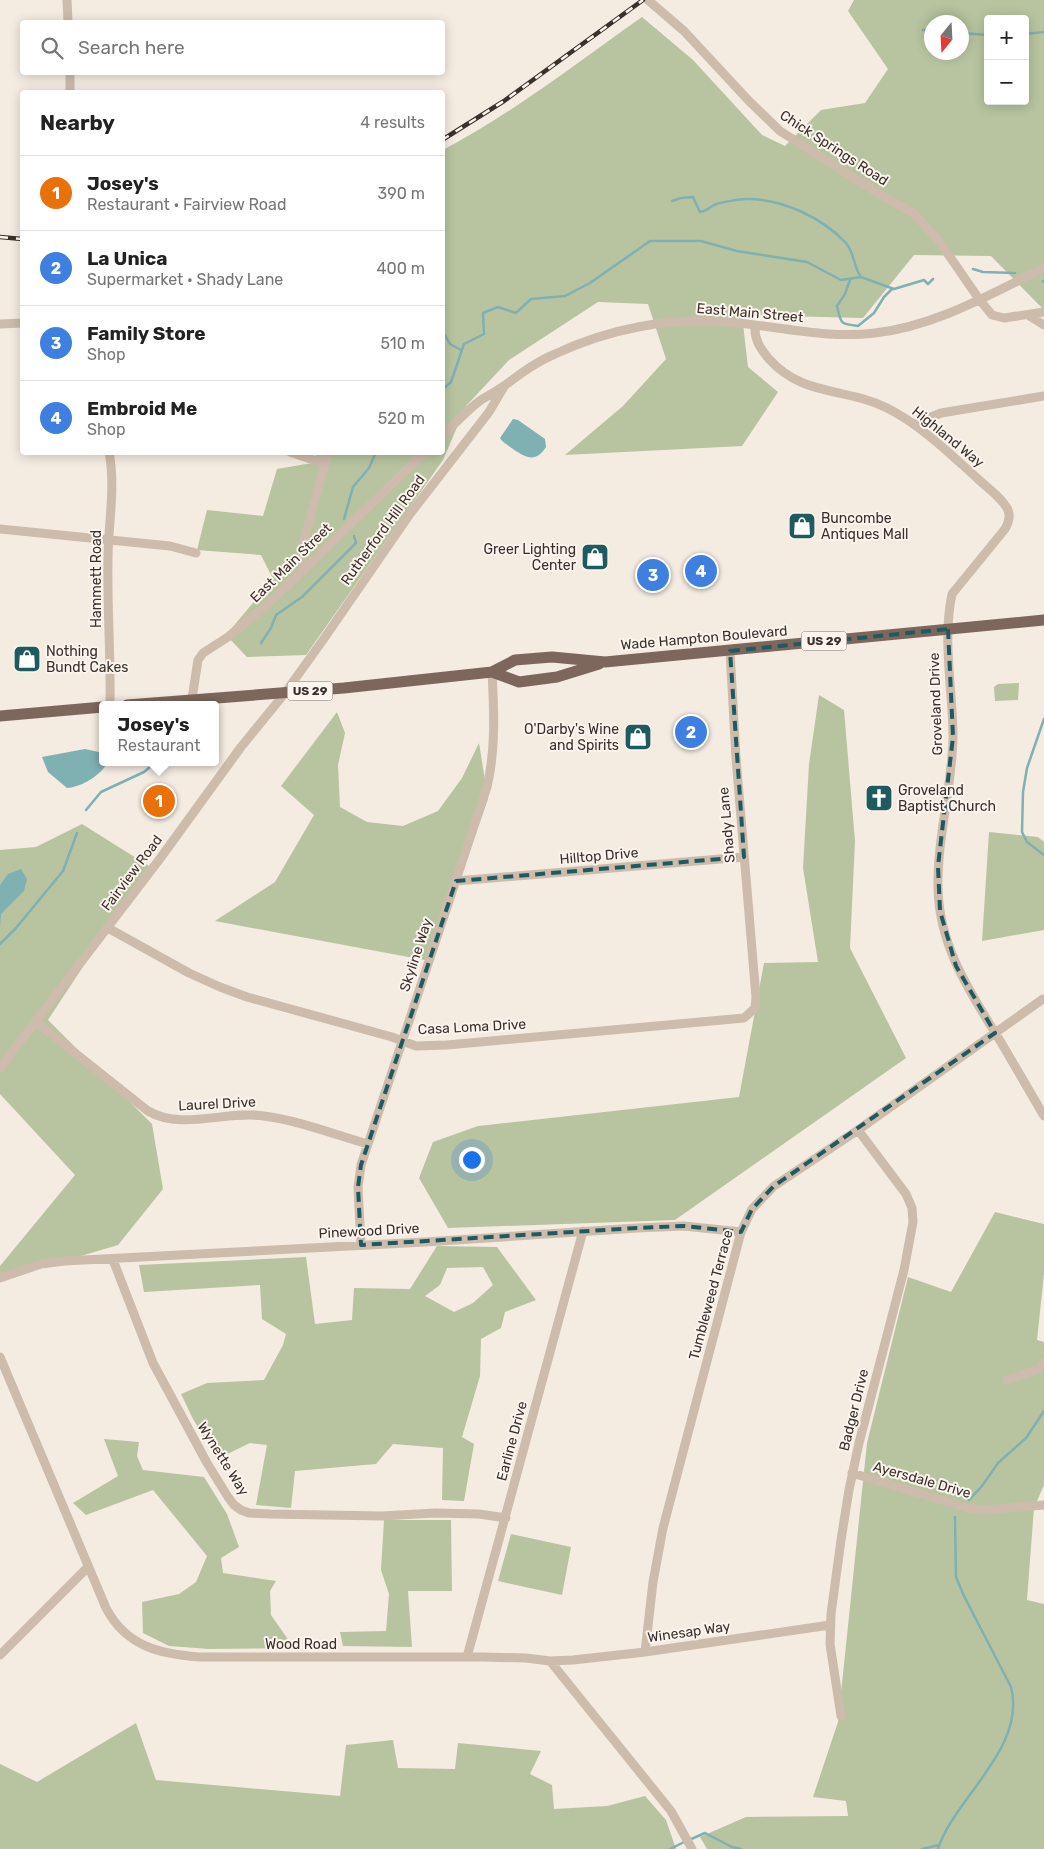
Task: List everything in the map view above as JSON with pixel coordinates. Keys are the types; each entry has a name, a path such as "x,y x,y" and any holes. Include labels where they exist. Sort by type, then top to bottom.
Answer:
{"main road":[{"name":"Wade Hampton Boulevard","path":"170,701 344,688 492,672 514,660 552,657 605,662 1044,620"},
{"name":"Wade Hampton Boulevard","path":"492,672 519,682 557,677 605,662"},
{"path":"0,716 99,707"}],"street":[{"path":"67,0 68,20"},
{"name":"Chick Springs Road","path":"648,0 684,31 749,101 780,131 881,195 913,212 939,241 979,300 992,315 1004,318 1044,312"},
{"path":"70,75 70,90"},
{"name":"East Main Street","path":"445,433 481,400 516,376 554,354 582,342 609,334 667,323 698,321 728,322 828,334 875,333 907,327 941,317 1044,268"},
{"path":"1028,315 1044,325"},
{"path":"0,324 20,323"},
{"name":"Highland Way","path":"755,325 755,336 762,350 779,369 794,380 814,388 873,401 888,408 914,424 938,443 1006,506 1009,512 1009,521 1005,529 952,594 948,629"},
{"name":"Rutherford Hill Road","path":"284,693 410,514 489,412 505,385"},
{"path":"914,424 942,413 1044,396"},
{"name":"Hammett Road","path":"110,455 113,475 108,539 110,701"},
{"path":"299,455 325,464"},
{"path":"305,569 301,560 304,540 327,455"},
{"name":"East Main Street","path":"192,699 198,660 203,653 252,619 423,455"},
{"path":"0,529 170,546 196,552"},
{"name":"Groveland Drive","path":"948,629 952,737 949,785 938,866 940,911 946,938 956,966 1044,1116"},
{"name":"Shady Lane","path":"730,651 736,758 756,997"},
{"name":"Skyline Way","path":"361,1245 358,1187 361,1166 491,771 495,712 492,672"},
{"name":"Fairview Road","path":"0,1068 108,928 241,747 284,693"},
{"name":"Hilltop Drive","path":"456,881 744,857"},
{"name":"Casa Loma Drive","path":"108,928 220,988 416,1046 447,1045 740,1019 752,1012 756,1004 756,997"},
{"name":"Tumbleweed Terrace","path":"645,1652 653,1582 663,1528 741,1232 752,1209 768,1191 858,1130 1043,999"},
{"name":"Laurel Drive","path":"36,1022 148,1111 157,1116 176,1120 264,1115 368,1144"},
{"name":"Badger Drive","path":"841,1716 831,1660 830,1625 841,1540 852,1474 904,1270 914,1222 912,1208 906,1194 858,1130"},
{"name":"Pinewood Drive","path":"0,1278 41,1264 64,1261 113,1260 684,1226 741,1232"},
{"name":"Earline Drive","path":"467,1657 583,1231"},
{"name":"Wynette Way","path":"113,1260 153,1363 207,1463 228,1497 241,1510 249,1513 270,1514 382,1516 435,1513 479,1514 506,1518"},
{"name":"Wood Road","path":"0,1357 106,1608 116,1626 134,1640 165,1652 199,1657 467,1657 526,1658 550,1661"},
{"path":"1007,1380 1039,1369 1044,1363"},
{"name":"Ayersdale Drive","path":"852,1474 968,1508 984,1510 1044,1505"},
{"path":"0,1655 88,1567"},
{"name":"Winesap Way","path":"550,1661 645,1652 830,1625"},
{"path":"550,1661 671,1811 689,1844"}],"highlighted area":[{"path":"948,629 953,737 938,866 940,911 956,966 995,1033 774,1186 752,1209 741,1232 684,1226 361,1245 358,1187 361,1165 456,881 744,857 730,651"}],"green space":[{"path":"854,0 1044,0 1044,310 991,256 914,255 863,318 742,315 748,367 778,392 742,446 565,455 623,406 666,359 648,304 598,302 509,360 466,406 443,460 306,655 247,657 226,635 273,579 261,555 197,550 207,510 263,516 277,469 312,463 316,455 445,455 445,149 520,104 642,17 693,60 762,135 785,146 821,110 865,103 888,69 848,11"},
{"path":"1019,683 1018,700 995,701 994,687 998,684"},
{"path":"819,695 844,710 855,841 850,948 906,1058 675,1220 448,1228 419,1178 433,1142 478,1126 739,1097 764,963 818,962 803,868 809,764"},
{"path":"337,712 345,733 338,765 340,807 367,822 403,826 438,811 462,778 479,743 488,799 430,961 215,921 275,882 314,815 281,786"},
{"path":"82,824 149,866 48,1020 152,1124 163,1189 118,1245 0,1280 0,1266 75,1175 0,1094 0,850 36,847"},
{"path":"989,832 1038,837 1044,842 1044,930 982,941"},
{"path":"995,1212 1044,1224 1044,1274 1037,1340 1044,1342 1044,1485 1034,1508 1027,1600 1044,1604 1044,1849 707,1849 700,1837 746,1817 848,1816 846,1801 813,1797 838,1722 867,1443 908,1277 951,1292"},
{"path":"437,1246 497,1247 536,1300 505,1312 501,1328 481,1339 480,1376 462,1437 474,1444 464,1501 442,1500 443,1448 393,1444 376,1464 295,1471 291,1508 256,1505 267,1445 250,1443 217,1459 193,1419 181,1394 207,1383 264,1380 283,1345 286,1334 262,1319 260,1285 144,1292 139,1265 306,1257 315,1324 352,1320 354,1288 410,1289","holes":["483,1267 493,1285 473,1303 454,1312 425,1296 440,1285 447,1268"]},
{"path":"104,1439 139,1442 137,1456 143,1470 204,1477 227,1514 239,1547 221,1558 223,1573 276,1581 270,1591 271,1615 294,1648 209,1649 169,1646 143,1633 142,1602 179,1594 196,1582 207,1556 153,1490 86,1515 73,1503 118,1476"},
{"path":"384,1520 451,1520 452,1591 408,1591 412,1647 343,1646 340,1632 386,1631 389,1594 381,1570"},
{"path":"511,1534 571,1547 562,1595 498,1581"},
{"path":"136,1723 156,1780 340,1796 346,1745 393,1740 398,1768 455,1769 458,1743 541,1751 530,1774 552,1785 554,1809 607,1806 645,1796 666,1820 676,1849 0,1849 0,1764 37,1782"}],"water":[{"path":"513,419 518,420 545,439 546,447 542,452 535,457 527,457 501,440 500,438"},
{"path":"85,749 99,752 99,766 106,766 96,776 85,783 67,788 48,772 42,757"},
{"path":"21,869 27,879 24,891 1,914 0,928 0,885 8,874"}],"waterway":[{"path":"1029,34 1044,32"},
{"path":"969,34 984,35"},
{"path":"672,201 693,197 700,212 721,203 748,199 775,202 788,206 813,218 836,233 851,250 861,277"},
{"path":"445,387 451,382 464,344 484,334 483,313 498,307 516,313 531,299 565,296 590,283 650,241 701,241 737,251 807,262 841,280 861,277 894,289 924,280 928,284 933,279"},
{"path":"973,269 983,272 1015,273"},
{"path":"850,280 845,294 837,306 842,322 848,325 858,326 874,313 884,297 892,289"},
{"path":"445,335 450,344 461,350"},
{"path":"344,519 353,487 369,468 375,455"},
{"path":"261,643 271,628 276,615 302,597 356,543 354,536"},
{"path":"1044,719 1027,768 1023,792 1022,832 1027,842 1044,855"},
{"path":"86,810 101,792 144,772 151,766"},
{"path":"0,944 16,928 63,871 77,833"},
{"path":"969,1500 982,1486 998,1463 1026,1438 1044,1411"},
{"path":"938,1849 946,1830 999,1752 1009,1731 1013,1709 1011,1687 956,1577 955,1517"},
{"path":"689,1840 705,1833 732,1847 741,1849"},
{"path":"670,1849 684,1842"},
{"path":"922,1849 939,1845"}],"railway":[{"path":"445,138 504,101 643,0"},
{"path":"0,237 20,239"}],"place":[{"name":"Buncombe Antiques Mall","path":"802,526"},
{"name":"Greer Lighting Center","path":"595,557"},
{"name":"Embroid Me","path":"701,571"},
{"name":"Family Store","path":"653,575"},
{"name":"Nothing Bundt Cakes","path":"27,659"},
{"name":"La Unica","path":"691,732"},
{"name":"O'Darby's Wine and Spirits","path":"638,737"},
{"name":"Groveland Baptist Church","path":"879,798"},
{"name":"Josey's","path":"159,801"}]}
